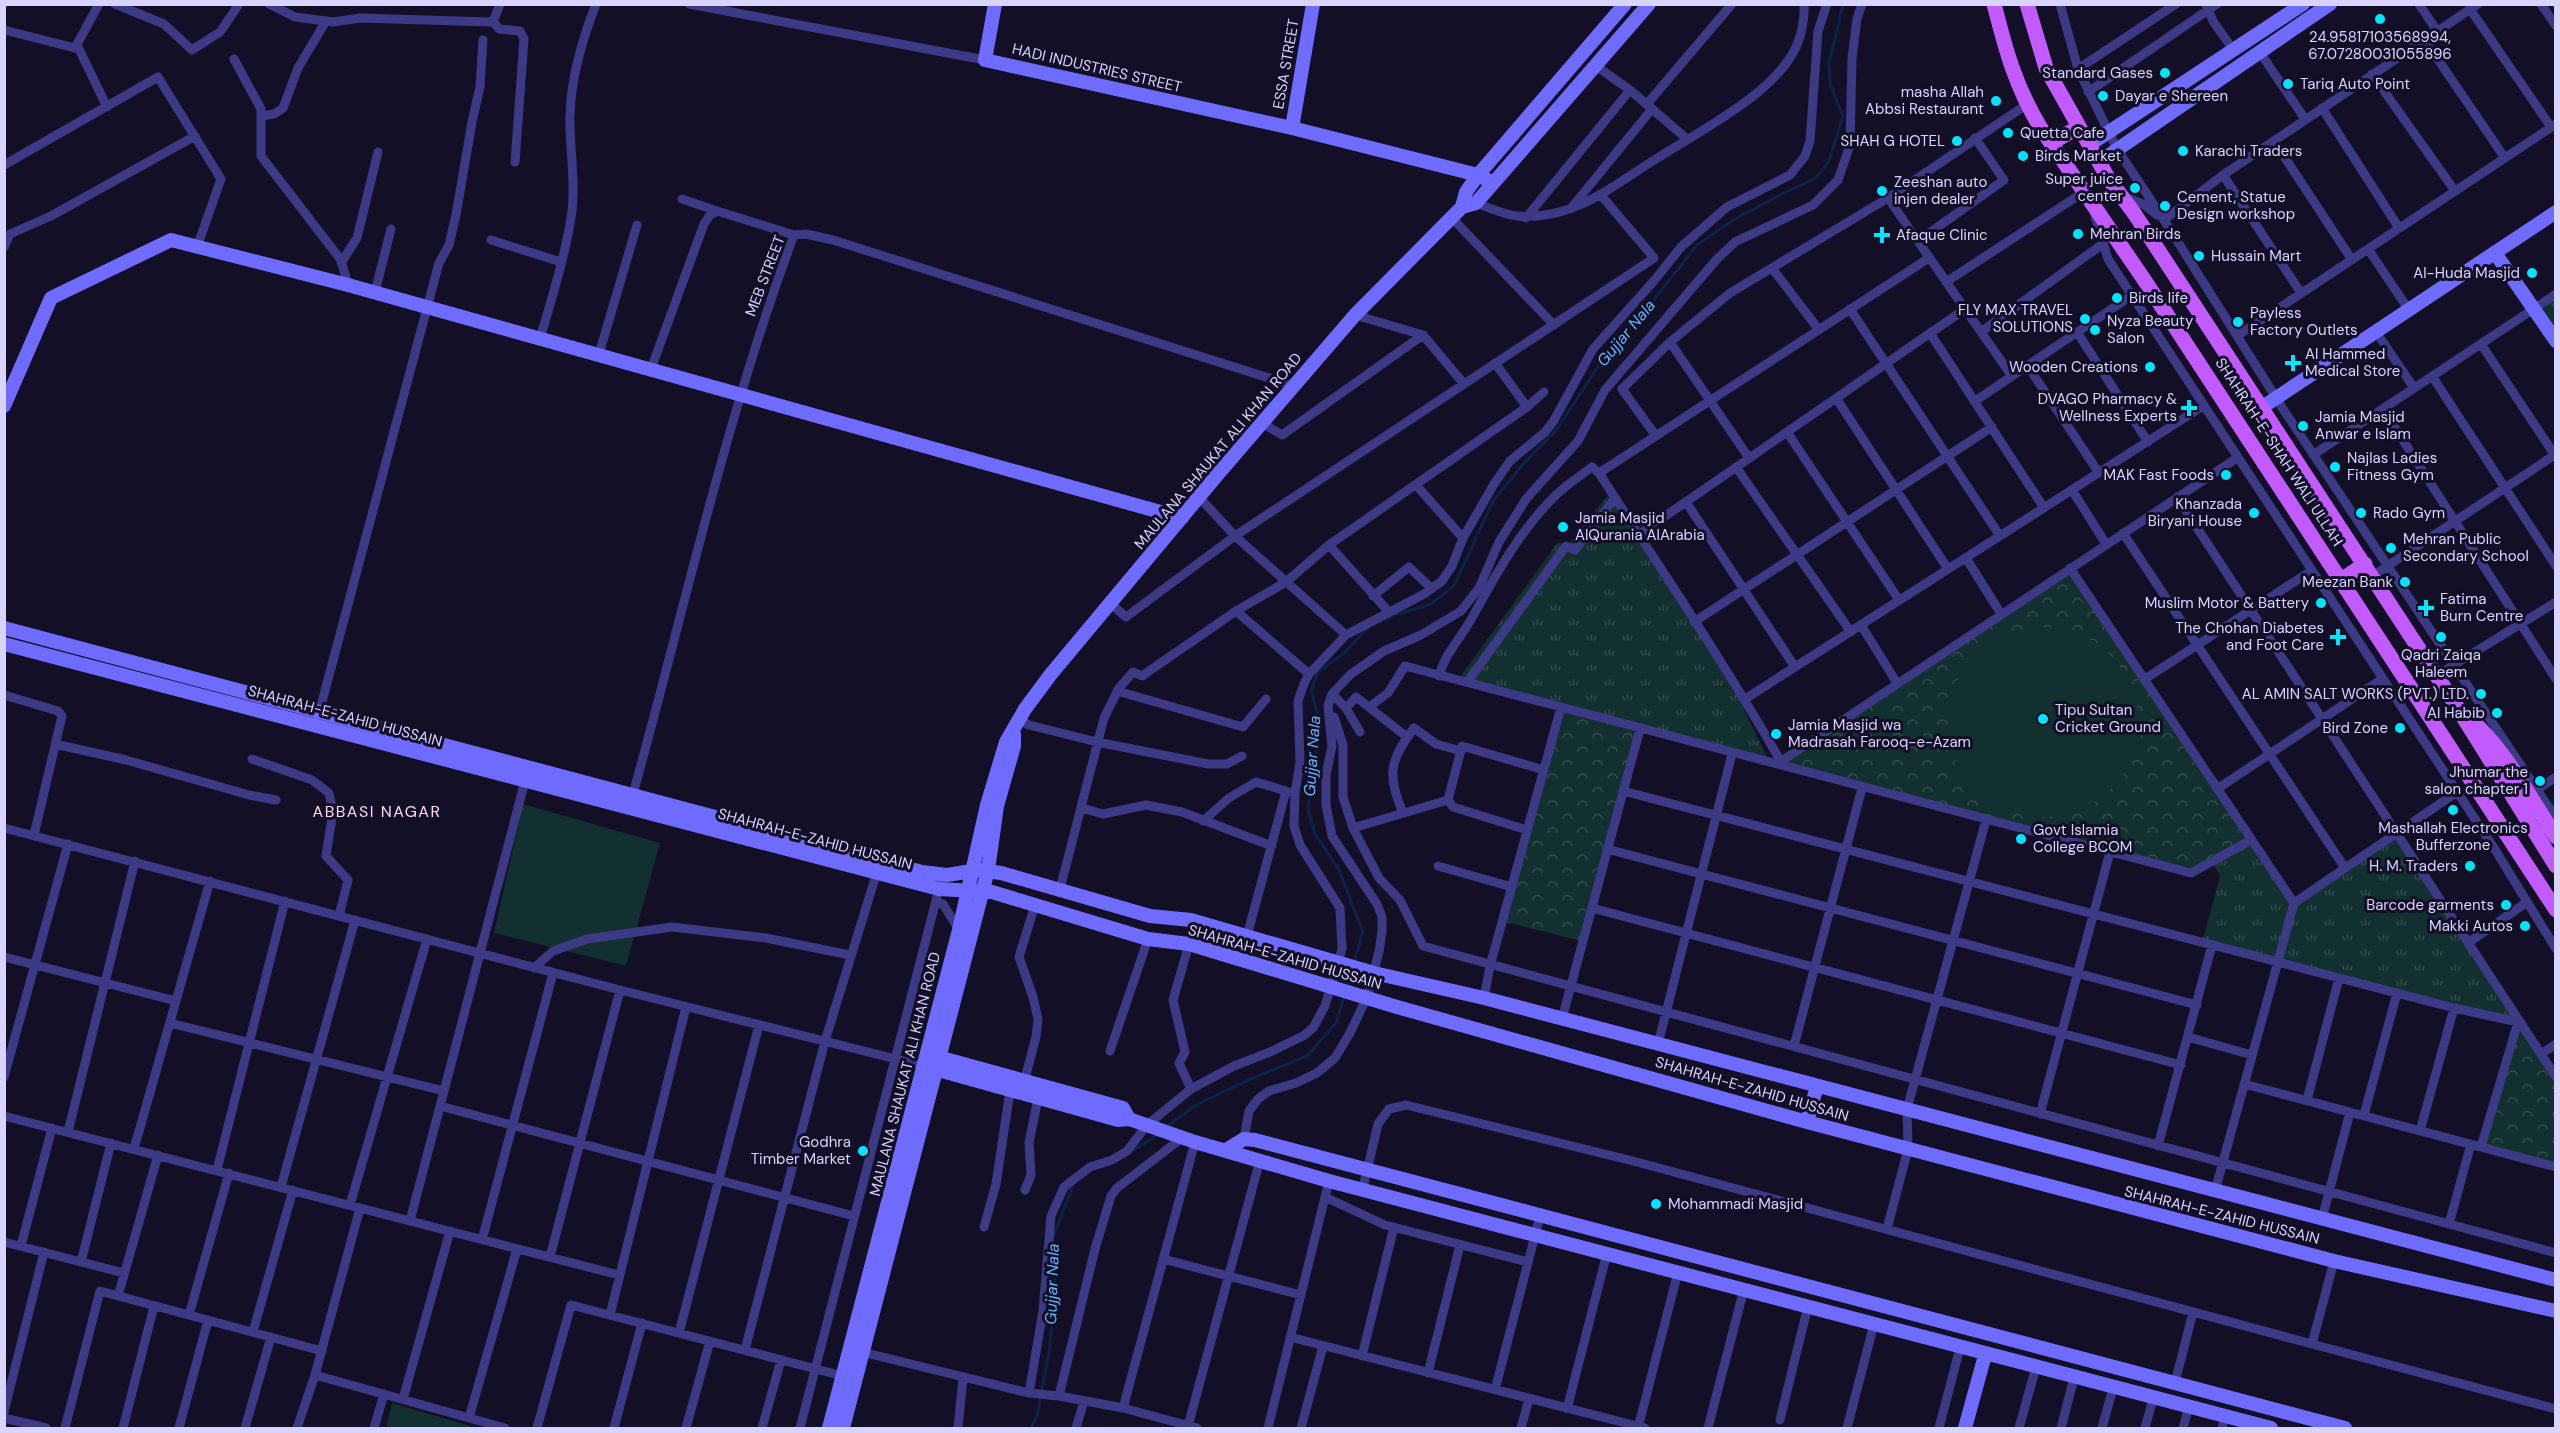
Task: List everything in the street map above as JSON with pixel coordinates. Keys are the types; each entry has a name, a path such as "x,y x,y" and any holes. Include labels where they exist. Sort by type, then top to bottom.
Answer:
{"main road":[{"path":"985,60 995,4"},
{"name":"ESSA STREET","path":"1292,128 1313,4"},
{"name":"MAULANA SHAUKAT ALI KHAN ROAD","path":"1469,205 1466,192 1478,175 1625,4"},
{"name":"MAULANA SHAUKAT ALI KHAN ROAD","path":"843,1428 976,890 973,871 987,805 1006,742 1051,674 1355,315 1452,218 1493,183 1648,4"},
{"name":"SHAHRAH-E-SHAH WALI ULLAH","path":"1994,4 2011,69 2026,105 2145,281 2556,910"},
{"name":"SHAHRAH-E-SHAH WALI ULLAH","path":"2027,4 2046,68 2099,162 2457,707 2555,864"},
{"path":"2089,145 2303,4"},
{"path":"2099,162 2330,4"},
{"name":"HADI INDUSTRIES STREET","path":"985,60 1292,128 1478,175 1493,183"},
{"path":"2051,143 2079,127"},
{"path":"2261,408 2556,212"},
{"path":"4,406 51,298 171,240 375,292 1182,518"},
{"path":"2495,253 2556,341"},
{"path":"2341,580 2368,571"},
{"name":"SHAHRAH-E-ZAHID HUSSAIN","path":"4,628 525,781 877,872 938,896 976,890 1148,939 1189,944 1364,997 1807,1122 2334,1261 2556,1311"},
{"name":"SHAHRAH-E-ZAHID HUSSAIN","path":"4,644 633,794 922,872 955,875 988,870 1150,916 1183,919 1370,971 1484,998 2556,1280"},
{"path":"2457,707 2481,728 2505,758 2556,837"},
{"name":"MAULANA SHAUKAT ALI KHAN ROAD","path":"829,1428 932,1062 959,930 976,890 988,870 997,806 1014,746 1017,724"},
{"path":"932,1062 1024,1082 1123,1108 1129,1119"},
{"path":"932,1062 1010,1091 1118,1120 1129,1119 1329,1181 1363,1188 1535,1236 2189,1407 2224,1422 2269,1428"},
{"path":"1807,1122 1817,1086"},
{"path":"1226,1150 1244,1139 2344,1428"},
{"path":"1965,1428 1985,1355"}],"street":[{"path":"75,48 99,4"},
{"path":"115,4 164,24 192,50 220,32 239,4"},
{"path":"269,4 295,17 326,21 360,18 387,21 493,21 500,28 520,31 524,34 515,162"},
{"path":"493,21 500,4"},
{"path":"540,339 572,211 573,165 570,116 573,83 580,51 596,4"},
{"name":"HADI INDUSTRIES STREET","path":"689,4 985,60"},
{"path":"1571,209 1649,106 1732,4"},
{"path":"1469,205 1507,216 1526,218 1571,209 1600,194 1736,108 1762,88 1793,54 1800,37 1804,4"},
{"path":"1247,936 1272,846 1300,762 1299,701 1309,674 1346,635 1432,589 1442,581 1452,566 1463,538 1494,484 1510,461 1545,432 1553,422 1593,349 1681,247 1727,207 1790,175 1805,156 1810,141 1818,31 1827,4"},
{"path":"1244,1139 1250,1111 1258,1099 1269,1091 1296,1083 1317,1073 1335,1058 1350,1033 1364,997 1382,931 1382,918 1377,904 1332,836 1326,805 1326,775 1332,746 1328,706 1332,694 1351,674 1384,651 1421,635 1461,611 1479,588 1500,542 1526,500 1578,441 1605,390 1717,259 1735,242 1813,205 1838,180 1850,145 1852,58 1857,19 1862,4"},
{"path":"2072,4 2061,6 2078,69 2117,150 2313,455 2556,818"},
{"path":"2078,69 2176,4"},
{"path":"2088,92 2207,8 2217,4"},
{"path":"2419,4 2436,31"},
{"path":"2541,4 2556,26"},
{"path":"2164,220 2223,175 2474,7 2553,125 2237,336"},
{"path":"2207,8 2213,21 2234,51"},
{"path":"261,116 274,114 283,108 298,68 326,21"},
{"path":"4,30 79,49 107,107"},
{"path":"2424,39 2505,158"},
{"path":"317,719 439,263 449,245 480,87 483,40"},
{"path":"2259,51 2305,119"},
{"path":"234,59 261,109 261,156 282,181 341,263 348,285"},
{"path":"1596,66 1630,90 1687,139"},
{"path":"2372,74 2455,191"},
{"path":"4,165 159,77 221,179 197,247"},
{"path":"1526,218 1630,90"},
{"path":"1656,436 1622,389 1670,342 1730,293 1888,198 2026,105"},
{"path":"2322,108 2399,228"},
{"path":"4,247 10,234 51,216 195,136"},
{"path":"1918,241 2004,180 1975,138"},
{"path":"2274,141 2352,260"},
{"path":"341,263 357,238 378,152"},
{"path":"2223,175 2301,293"},
{"path":"1110,603 1126,617 1235,536 1654,258 1600,194"},
{"path":"2119,194 2143,204 2164,220"},
{"path":"1946,282 2087,197 2108,259 2131,296 2457,792 2556,949"},
{"path":"1888,198 2011,375"},
{"path":"682,199 794,235"},
{"path":"651,369 704,224 710,214 717,211"},
{"path":"1452,218 1554,325"},
{"path":"598,354 637,225"},
{"path":"375,292 391,228"},
{"name":"MEB STREET","path":"633,794 710,499 772,295 794,235 806,234 833,240 1294,386"},
{"path":"491,240 561,262"},
{"path":"1981,332 2104,243"},
{"path":"2368,249 2409,310"},
{"path":"1599,473 1929,258"},
{"path":"1772,267 1819,330"},
{"path":"2313,455 2556,294"},
{"path":"1975,401 2131,296"},
{"path":"1850,309 2000,536"},
{"path":"1638,535 1965,309"},
{"path":"1355,315 1423,335 1464,384"},
{"path":"2077,332 2148,442"},
{"path":"2376,332 2414,388"},
{"path":"1930,333 2044,508"},
{"path":"1262,423 1282,435 1423,335"},
{"path":"1670,342 1749,458"},
{"path":"2368,571 2387,566 2555,456 2481,344"},
{"path":"1495,363 1527,407"},
{"path":"2027,365 2099,473"},
{"path":"2432,376 2556,566"},
{"path":"1060,889 1104,718 1117,691 1133,672 1142,676 1236,611 1286,582 1329,545 1544,393"},
{"path":"1836,398 1948,569"},
{"path":"1745,699 2203,406"},
{"path":"2383,409 2556,679"},
{"path":"1694,622 1992,428"},
{"path":"1787,432 1899,600"},
{"path":"1778,762 2237,458"},
{"path":"1737,466 1851,632"},
{"path":"1439,676 1443,662 1473,617 1481,599 1519,538 1556,495 1592,467 1599,473 1745,699 1778,762"},
{"path":"2314,488 2329,478"},
{"path":"1416,484 1463,538"},
{"path":"2072,490 2106,544"},
{"path":"1199,497 1235,536 1346,635"},
{"path":"1468,681 1566,546 1575,550 1615,498"},
{"path":"2177,498 2556,1077"},
{"path":"1686,502 1795,667"},
{"path":"2122,533 2345,868"},
{"path":"1329,545 1388,611"},
{"path":"1966,558 2001,614"},
{"path":"1373,596 1409,567 1432,589"},
{"path":"2070,568 2294,903"},
{"path":"2145,679 2311,571"},
{"path":"2436,676 2556,602"},
{"path":"1236,611 1309,674"},
{"path":"2402,625 2419,614"},
{"path":"1861,625 1897,682"},
{"path":"1369,707 1388,693 1405,666 1439,676 1468,681 1732,754 1778,762 1862,788 2191,873 2251,840"},
{"path":"2217,789 2382,679"},
{"path":"1117,691 1243,727 1266,699"},
{"path":"1332,694 1346,708 1360,732"},
{"path":"4,695 60,713 62,716 33,835"},
{"path":"1346,708 1356,697 1407,737"},
{"path":"1484,998 1490,966 1561,707"},
{"path":"1334,717 1343,745 1343,797 1353,828 1378,878 1400,900 1423,946 2556,1253"},
{"path":"1017,724 1208,764 1227,764 1242,756"},
{"path":"1403,813 1393,789 1393,763 1398,748 1414,728 1436,744 1461,751"},
{"path":"1562,1019 1640,729"},
{"path":"55,744 126,759 249,795 276,800"},
{"path":"1527,830 1453,807 1449,800 1462,746 1544,770"},
{"path":"1658,1044 1732,754"},
{"path":"252,759 312,780 329,793 333,811 326,856 347,877 349,883 339,916"},
{"path":"2536,790 2556,777"},
{"path":"410,1221 525,781"},
{"path":"1203,821 1229,798 1256,782 1290,792"},
{"path":"1794,1046 1862,788"},
{"path":"1623,791 2454,1008 2518,1022"},
{"path":"1054,1396 1111,1196 1170,1133 1191,1089 1234,1066 1270,1053 1303,1036 1320,1018 1335,988 1342,963 1340,908 1300,845 1294,826 1290,792"},
{"path":"2215,1191 2294,903 2457,792"},
{"path":"1353,828 1449,800"},
{"path":"1082,808 1103,814 1146,805 1182,812 1272,846"},
{"path":"1887,1229 1908,1149 1907,1110 1986,820"},
{"path":"4,828 210,880 480,954 686,1007 895,1059 932,1062"},
{"path":"4,1077 68,844"},
{"path":"1607,849 2197,1005"},
{"path":"2040,1114 2110,852"},
{"path":"68,1132 135,861"},
{"path":"1438,866 1512,887"},
{"path":"745,1350 825,1041 877,872"},
{"path":"800,1428 943,875"},
{"path":"134,1149 210,880"},
{"path":"938,896 959,930"},
{"path":"217,1170 285,901"},
{"path":"2468,943 2527,902"},
{"path":"1024,1082 1036,1037 1038,1019 1034,997 1019,957 1035,905"},
{"path":"1592,908 2181,1065"},
{"path":"281,1187 355,920"},
{"path":"534,968 553,951 586,939 672,927 766,938 850,955"},
{"path":"297,1428 322,1351 387,1077 426,939"},
{"path":"1110,1051 1148,939"},
{"path":"1189,944 1173,1000 1185,1054 1179,1062 1191,1089"},
{"path":"2158,1146 2212,945"},
{"path":"4,957 176,1001"},
{"path":"482,1240 553,973"},
{"path":"2307,1100 2339,978"},
{"path":"550,1257 620,990"},
{"path":"2364,1115 2397,993"},
{"path":"610,1315 686,1007"},
{"path":"2420,1131 2454,1008"},
{"path":"2449,1224 2518,1022"},
{"path":"170,1023 444,1091"},
{"path":"679,1333 759,1025"},
{"path":"2188,1037 2252,1054"},
{"path":"2541,1054 2556,1044"},
{"path":"2244,1083 2556,1167"},
{"path":"984,1227 996,1184 1010,1091"},
{"path":"1024,1190 1031,1175 1029,1143 1038,1098"},
{"path":"1363,1188 1378,1124 1389,1109 1406,1105 1633,1161 2556,1409"},
{"path":"440,1106 854,1216"},
{"path":"2322,1219 2349,1112"},
{"path":"4,1116 619,1275"},
{"path":"21,1246 52,1128"},
{"path":"1123,1408 1163,1259 1170,1133"},
{"path":"1033,1394 1043,1311 1048,1236 1055,1203 1064,1186 1090,1167 1170,1133"},
{"path":"81,1262 111,1143"},
{"path":"118,1296 158,1155"},
{"path":"862,1352 1033,1394 1123,1408 1193,1427 1229,1276 1260,1161"},
{"path":"189,1315 229,1173"},
{"path":"1268,1428 1329,1181"},
{"path":"253,1332 293,1190"},
{"path":"1325,1197 1347,1205 1371,1220 1528,1262"},
{"path":"1495,1390 1540,1216"},
{"path":"1362,1356 1394,1227"},
{"path":"403,1399 450,1231"},
{"path":"4,1242 124,1273"},
{"path":"1428,1373 1460,1245"},
{"path":"469,1418 517,1249"},
{"path":"4,1412 44,1252"},
{"path":"1567,1409 1607,1253"},
{"path":"1163,1259 1301,1295"},
{"path":"2312,1344 2334,1261"},
{"path":"1290,1337 1640,1428 1678,1272"},
{"path":"1708,1428 1744,1289"},
{"path":"65,1428 100,1291 322,1351"},
{"path":"537,1428 571,1305 745,1350 816,1371 843,1376"},
{"path":"123,1428 154,1306"},
{"path":"1780,1420 1808,1306"},
{"path":"2175,1383 2193,1312"},
{"path":"180,1428 208,1320"},
{"path":"614,1428 642,1323"},
{"path":"1847,1428 1874,1324"},
{"path":"246,1428 271,1337"},
{"path":"686,1428 710,1341"},
{"path":"1301,1428 1323,1346"},
{"path":"1938,1428 1960,1348"},
{"path":"762,1428 781,1360"},
{"path":"2019,1428 2036,1367"},
{"path":"315,1375 505,1428"},
{"path":"958,1428 963,1378"},
{"path":"2061,1428 2074,1378"},
{"path":"2102,1428 2113,1388"},
{"path":"374,1428 384,1394"},
{"path":"1521,1428 1529,1399"},
{"path":"2145,1428 2153,1399"},
{"path":"1076,1428 1084,1401"},
{"path":"2183,1428 2189,1407"},
{"path":"1151,1428 1154,1417"},
{"path":"4,1418 46,1428"},
{"path":"1602,1428 1604,1418"}],"green space":[{"path":"2555,294 2555,341 2534,309"},
{"path":"1608,495 1734,688 1768,759 1460,677 1558,542 1567,546"},
{"path":"2070,568 2251,840 2191,873 1776,765"},
{"name":"Tipu Sultan Cricket Ground","path":"2034,627 2052,627 2088,638 2110,655 2122,669 2131,686 2138,722 2131,758 2122,775 2110,789 2088,806 2071,813 2052,817 2034,817 1998,806 1976,789 1964,775 1952,750 1948,731 1948,713 1959,677 1976,655 1990,643 2015,631"},
{"path":"1561,707 1640,729 1581,941 1501,921"},
{"path":"523,804 660,843 626,966 494,933"},
{"path":"2399,837 2518,1022 2202,943 2220,876 2212,862 2251,840 2294,903"},
{"path":"2516,1021 2555,1080 2555,1167 2479,1146"},
{"path":"392,1403 477,1428 386,1428"}],"waterway":[{"name":"Gujjar Nala","path":"1379,622 1431,604 1454,586 1493,501 1524,463 1558,428 1612,345 1638,320 1697,245 1733,220 1816,178 1829,161 1843,116 1830,84 1829,64 1843,4"},
{"name":"Gujjar Nala","path":"1354,962 1363,932 1339,870 1315,834 1308,809 1316,753 1318,717 1311,690 1318,672 1344,653 1368,628"},
{"name":"Gujjar Nala","path":"1347,988 1351,971"},
{"name":"Gujjar Nala","path":"1166,1127 1196,1105 1307,1056 1336,1023 1345,994"},
{"name":"Gujjar Nala","path":"1129,1153 1159,1134"},
{"name":"Gujjar Nala","path":"1031,1428 1037,1416 1049,1352 1055,1291 1053,1238 1073,1185"}],"place":[{"name":"24.95817103568994, 67.07280031055896","path":"2380,19"},
{"name":"Standard Gases","path":"2165,73"},
{"name":"Tariq Auto Point","path":"2288,84"},
{"name":"Dayar e Shereen","path":"2103,96"},
{"name":"masha Allah Abbsi Restaurant","path":"1996,101"},
{"name":"Quetta Cafe","path":"2008,133"},
{"name":"SHAH G HOTEL","path":"1957,141"},
{"name":"Karachi Traders","path":"2183,151"},
{"name":"Birds Market","path":"2023,156"},
{"name":"Super juice center","path":"2135,188"},
{"name":"Zeeshan auto injen dealer","path":"1882,191"},
{"name":"Cement, Statue Design workshop","path":"2165,206"},
{"name":"Mehran Birds","path":"2078,234"},
{"name":"Afaque Clinic","path":"1882,235"},
{"name":"Hussain Mart","path":"2199,256"},
{"name":"Al-Huda Masjid","path":"2532,273"},
{"name":"Birds life","path":"2117,298"},
{"name":"FLY MAX TRAVEL SOLUTIONS","path":"2085,319"},
{"name":"Payless Factory Outlets","path":"2238,322"},
{"name":"Nyza Beauty Salon","path":"2095,330"},
{"name":"Al Hammed Medical Store","path":"2293,363"},
{"name":"Wooden Creations","path":"2150,367"},
{"name":"DVAGO Pharmacy & Wellness Experts","path":"2189,408"},
{"name":"Jamia Masjid Anwar e Islam","path":"2303,426"},
{"name":"Najlas Ladies Fitness Gym","path":"2335,467"},
{"name":"MAK Fast Foods","path":"2226,475"},
{"name":"Khanzada Biryani House","path":"2254,513"},
{"name":"Rado Gym","path":"2361,513"},
{"name":"Jamia Masjid AlQurania AlArabia","path":"1563,527"},
{"name":"Mehran Public Secondary School","path":"2391,548"},
{"name":"Meezan Bank","path":"2405,582"},
{"name":"Muslim Motor & Battery","path":"2321,603"},
{"name":"Fatima Burn Centre","path":"2426,608"},
{"name":"The Chohan Diabetes and Foot Care","path":"2338,637"},
{"name":"Qadri Zaiqa Haleem","path":"2441,637"},
{"name":"AL AMIN SALT WORKS (PVT.) LTD.","path":"2481,694"},
{"name":"Al Habib","path":"2497,713"},
{"name":"Tipu Sultan Cricket Ground","path":"2043,719"},
{"name":"Bird Zone","path":"2400,728"},
{"name":"Jamia Masjid wa Madrasah Farooq-e-Azam","path":"1776,734"},
{"name":"Jhumar the salon chapter 1","path":"2540,781"},
{"name":"Mashallah Electronics Bufferzone","path":"2453,810"},
{"name":"Govt Islamia College BCOM","path":"2021,839"},
{"name":"H. M. Traders","path":"2470,866"},
{"name":"Barcode garments","path":"2506,905"},
{"name":"Makki Autos","path":"2525,926"},
{"name":"Godhra Timber Market","path":"863,1151"},
{"name":"Mohammadi Masjid","path":"1656,1204"}],"district":[{"name":"ABBASI NAGAR","path":"377,811"}]}
